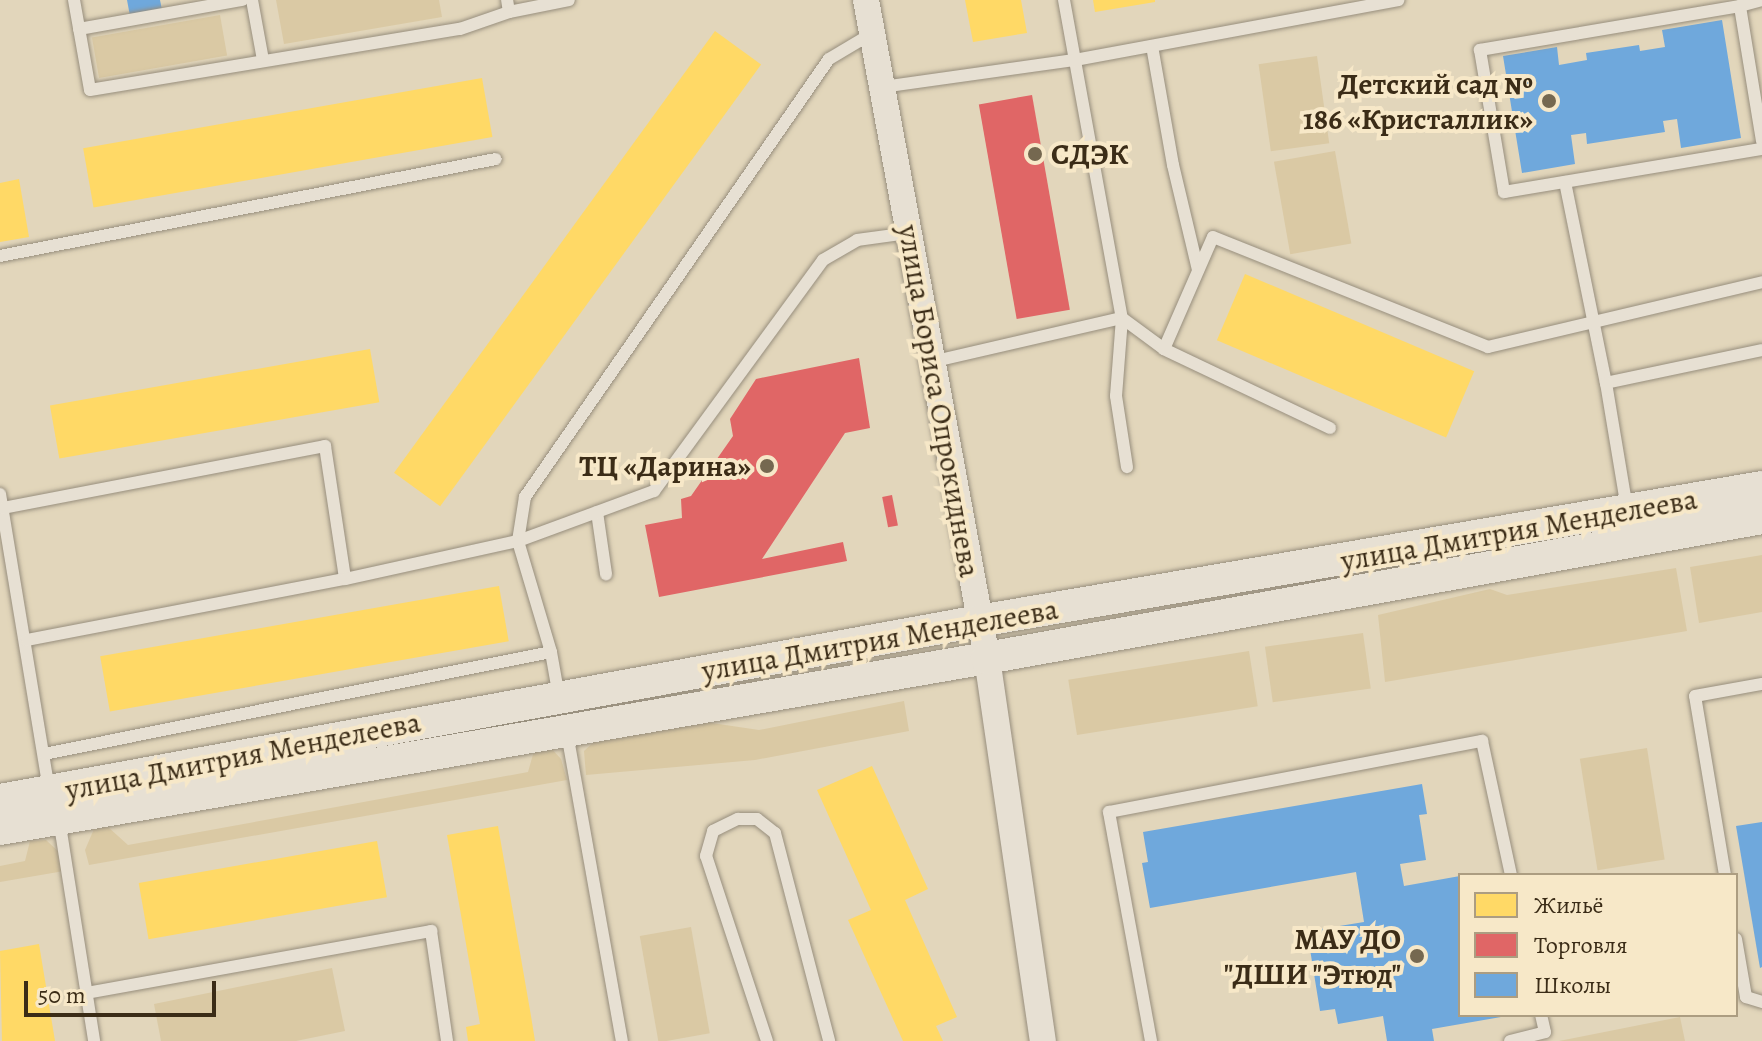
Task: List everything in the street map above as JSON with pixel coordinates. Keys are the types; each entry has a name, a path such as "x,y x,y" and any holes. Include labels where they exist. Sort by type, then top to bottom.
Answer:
{"street":[{"name":"улица Бориса Опрокиднева","path":"866,0 987,658 1043,1041"},
{"name":"улица Дмитрия Менделеева","path":"0,829 54,806 563,713 979,621 1762,487"},
{"name":"улица Дмитрия Менделеева","path":"563,713 987,658 1762,518"},
{"name":"улица Дмитрия Менделеева","path":"0,800 54,806"}],"lane":[{"path":"74,0 90,90 460,29 508,6 569,0"},
{"path":"79,29 242,0"},
{"path":"252,0 263,60"},
{"path":"1064,0 1122,318 1116,396 1127,467"},
{"path":"882,87 1075,60 1398,0"},
{"path":"1762,0 1480,50 1504,192 1762,149"},
{"path":"1740,6 1762,141"},
{"path":"622,1041 551,652 518,541 525,497 829,59 872,34"},
{"path":"1152,46 1173,165 1198,270"},
{"path":"0,256 496,159"},
{"path":"1565,182 1606,383 1627,512"},
{"path":"27,640 345,579 518,541 654,491 823,260 857,240 908,233"},
{"path":"1164,349 1213,237 1488,347 1762,282"},
{"path":"931,362 1122,318 1164,349 1330,428"},
{"path":"1606,383 1762,350"},
{"path":"3,508 325,446 345,579"},
{"path":"0,494 94,1041"},
{"path":"597,512 606,574"},
{"path":"44,754 551,652"},
{"path":"1725,873 1695,696 1762,684"},
{"path":"1151,1041 1109,812 1482,741 1511,873"},
{"path":"767,1041 706,856 713,831 738,819 757,819 775,833 829,1041"},
{"path":"86,993 431,931 447,1041"},
{"path":"1738,951 1746,997 1762,1002"},
{"path":"1510,1041 1545,1032 1541,1017"}],"shaded area":[{"path":"276,0 439,0 442,17 284,44"},
{"path":"220,15 227,55 99,78 92,38"},
{"path":"1317,56 1329,143 1271,151 1259,64"},
{"path":"1335,151 1351,244 1290,254 1274,162"},
{"path":"1762,555 1762,612 1699,623 1690,567"},
{"path":"1676,568 1687,631 1385,682 1378,615 1490,589 1507,595"},
{"path":"1363,633 1371,688 1273,702 1265,647"},
{"path":"1249,651 1258,706 1077,735 1068,680"},
{"path":"904,701 909,731 755,760 586,775 584,751 597,739 705,722 759,730"},
{"path":"550,747 561,759 567,780 89,865 85,850 94,829 108,827 128,845 528,772 534,751"},
{"path":"1647,748 1665,860 1598,870 1580,759"},
{"path":"46,840 61,854 64,871 0,882 0,866 25,861 30,841"},
{"path":"691,927 710,1033 658,1041 640,936"},
{"path":"332,968 345,1031 296,1041 161,1041 154,1004"},
{"path":"1680,1017 1685,1041 1559,1041"}],"building: Жильё":[{"path":"965,0 1021,0 1027,33 973,42"},
{"path":"1093,0 1155,0 1155,2 1095,12"},
{"path":"715,31 761,65 440,506 394,473"},
{"path":"482,78 492,137 94,207 83,148"},
{"path":"19,179 29,237 0,242 0,183"},
{"path":"1245,274 1474,371 1446,438 1217,340"},
{"path":"370,349 379,402 59,459 50,405"},
{"path":"499,586 509,641 110,711 100,656"},
{"path":"872,766 928,889 905,900 957,1017 936,1026 943,1041 903,1041 848,920 871,910 817,790"},
{"path":"498,826 535,1041 468,1041 466,1027 480,1024 447,835"},
{"path":"377,841 387,897 149,939 139,883"},
{"path":"39,944 55,1041 2,1041 0,951"}],"building: Торговля":[{"path":"1032,95 1070,310 1017,319 979,104"},
{"name":"ТЦ «Дарина»","path":"859,358 870,428 845,433 762,559 843,542 847,561 659,597 645,525 682,518 681,499 691,496 733,436 730,419 756,379"},
{"path":"892,495 898,525 888,527 882,497"}],"building: Школы":[{"path":"127,0 160,0 162,10 130,16"},
{"path":"1722,20 1741,138 1681,148 1677,119 1663,121 1665,132 1587,144 1586,133 1571,135 1575,164 1522,173 1503,56 1557,47 1559,65 1587,60 1586,53 1639,45 1640,51 1665,47 1662,30"},
{"path":"1422,784 1427,814 1419,815 1426,860 1400,864 1404,886 1458,876 1458,1017 1501,1017 1432,1029 1434,1041 1387,1041 1383,1016 1338,1024 1335,1009 1320,1011 1309,943 1323,941 1321,929 1364,922 1356,872 1150,908 1142,863 1148,862 1143,832"},
{"path":"1762,822 1762,967 1760,968 1736,826"}],"place":[{"name":"Детский сад № 186 «Кристаллик»","path":"1549,101"},
{"name":"СДЭК","path":"1035,154"},
{"name":"ТЦ «Дарина»","path":"767,466"},
{"name":"МАУ ДО \"ДШИ \"Этюд\"","path":"1417,956"}]}
